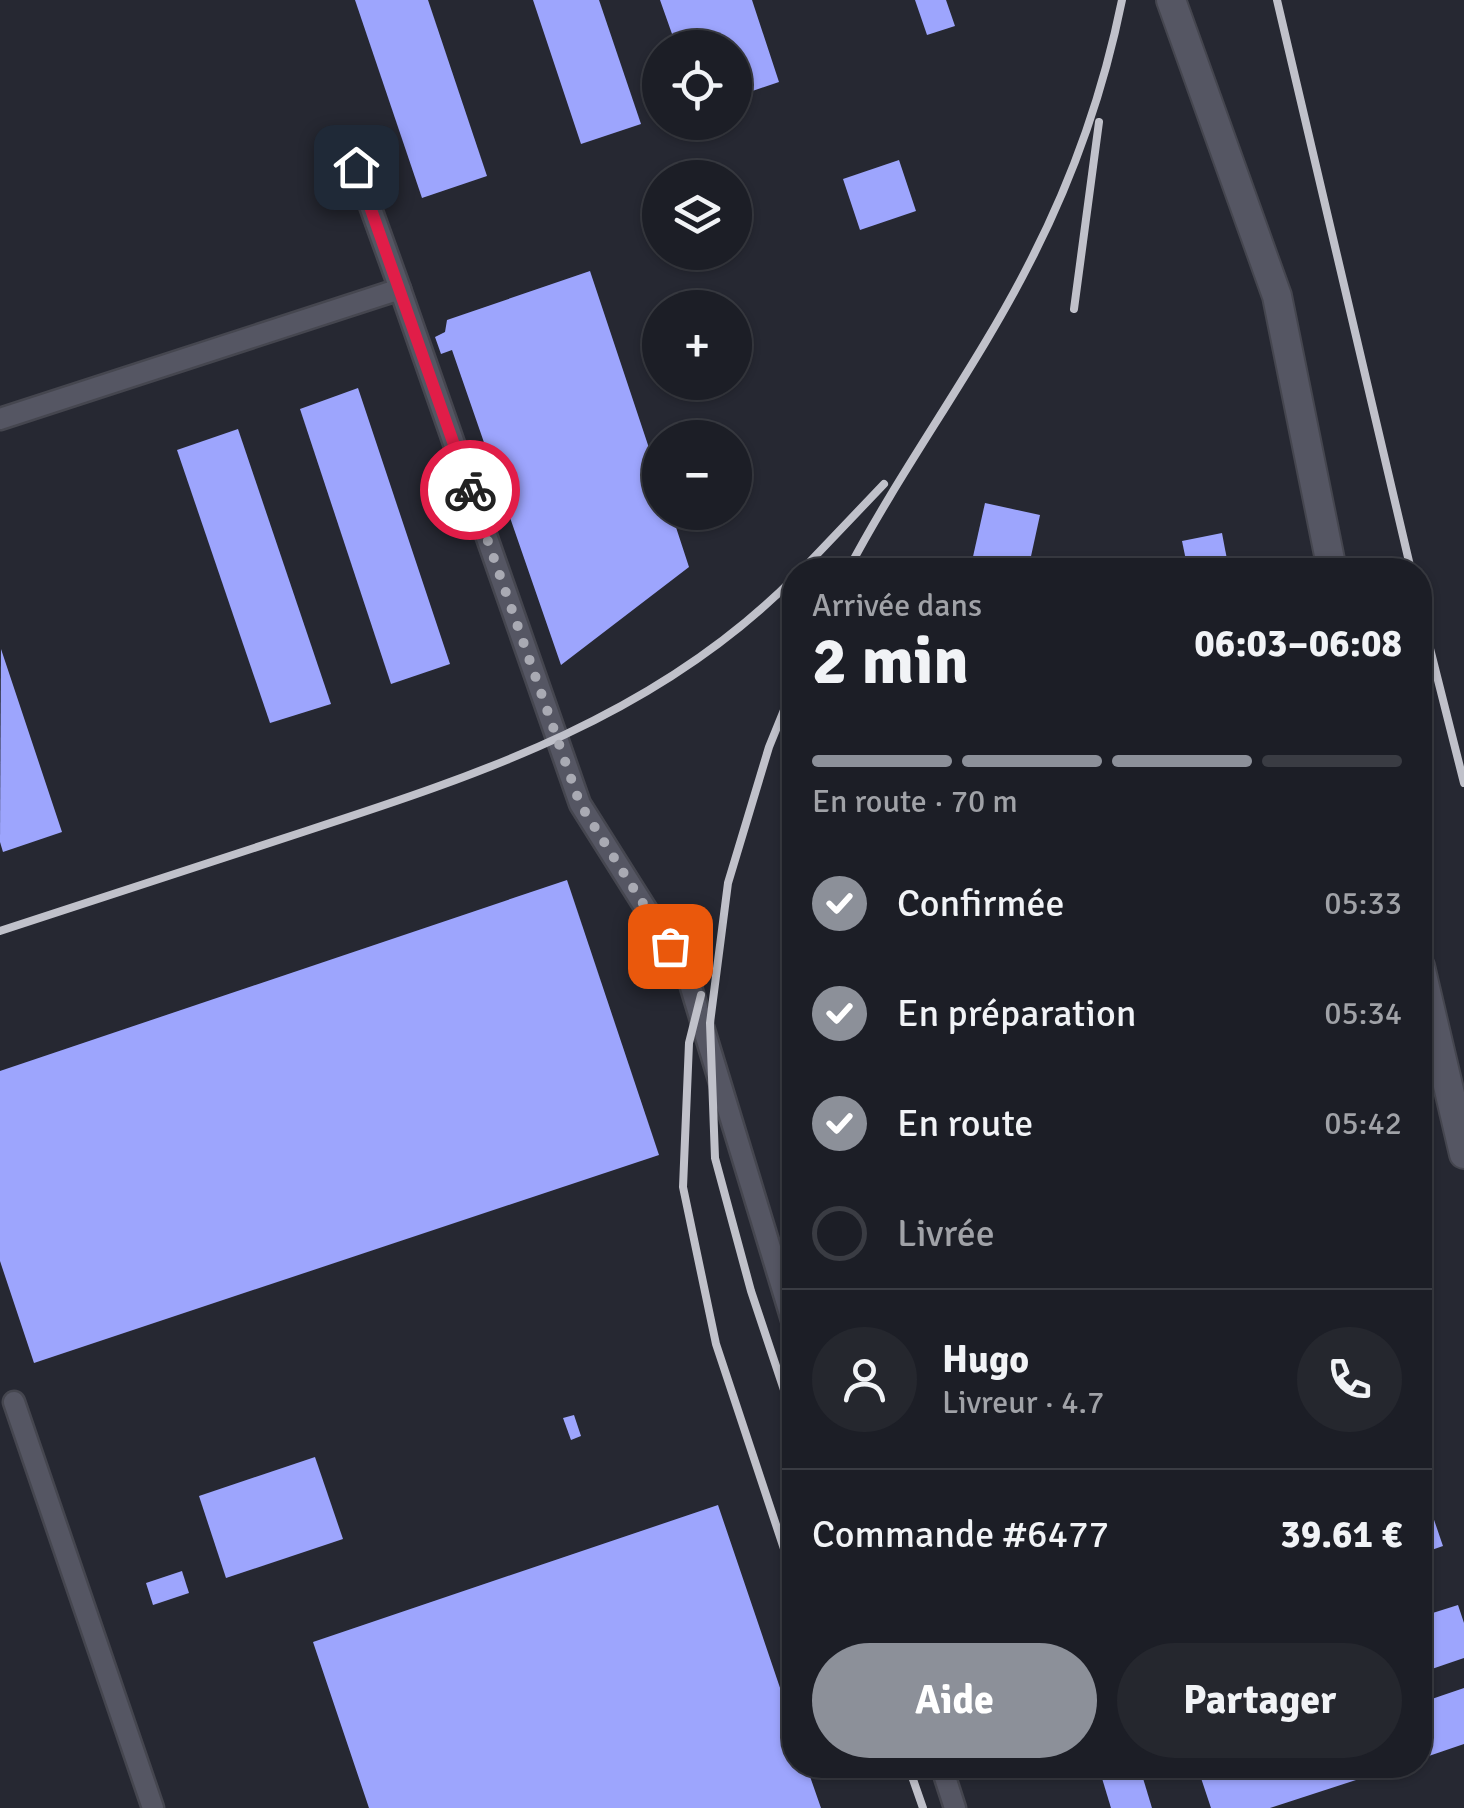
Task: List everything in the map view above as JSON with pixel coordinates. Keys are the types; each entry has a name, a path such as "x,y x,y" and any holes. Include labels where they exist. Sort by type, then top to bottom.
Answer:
{"street":[{"path":"1171,0 1277,296 1330,558"},
{"path":"1432,1017 1464,1154"}],"lane":[{"path":"356,167 580,804 687,974 782,1287"},
{"path":"0,419 400,289"},
{"path":"14,1402 153,1808"},
{"path":"946,1778 956,1808"}],"building":[{"path":"355,0 428,0 487,176 422,198"},
{"path":"533,0 599,0 641,124 581,144"},
{"path":"660,0 752,0 779,82 752,91 752,30 671,30"},
{"path":"915,0 946,0 955,26 927,35"},
{"path":"899,160 916,211 860,230 843,179"},
{"path":"590,271 642,427 642,530 677,530 689,567 561,665 452,350 441,354 435,337 445,332 447,320"},
{"path":"358,388 450,664 391,684 300,409"},
{"path":"238,429 331,704 270,723 177,450"},
{"path":"985,503 1040,515 1031,558 973,558"},
{"path":"1222,533 1227,558 1186,558 1182,541"},
{"path":"1,649 62,832 3,852 0,842"},
{"path":"567,880 659,1155 34,1363 0,1261 0,1071"},
{"path":"574,1415 581,1436 571,1440 563,1418"},
{"path":"315,1457 343,1539 226,1578 199,1496"},
{"path":"718,1505 782,1694 782,1778 811,1778 821,1808 369,1808 313,1642"},
{"path":"1432,1514 1443,1546 1432,1550"},
{"path":"182,1571 189,1593 153,1605 146,1583"},
{"path":"1458,1605 1464,1623 1464,1658 1432,1669 1432,1613"},
{"path":"1464,1688 1464,1744 1432,1755 1432,1699"},
{"path":"1102,1778 1143,1778 1152,1808 1111,1808"},
{"path":"1201,1778 1362,1778 1270,1808 1211,1808"}],"railway":[{"path":"855,558 988,339 1046,229 1086,133 1122,0"},
{"path":"1277,0 1408,558"},
{"path":"1074,309 1099,122"},
{"path":"813,558 884,484"},
{"path":"0,931 370,810 565,735 686,667 782,589"},
{"path":"1432,656 1464,783"},
{"path":"782,715 728,883 710,1023 715,1158 751,1291 782,1384"},
{"path":"701,995 689,1043 683,1187 716,1344 782,1543"},
{"path":"913,1778 923,1808"}],"way so far":[{"path":"470,490 580,804 670,946"}],"route":[{"path":"356,167 470,490"}]}
